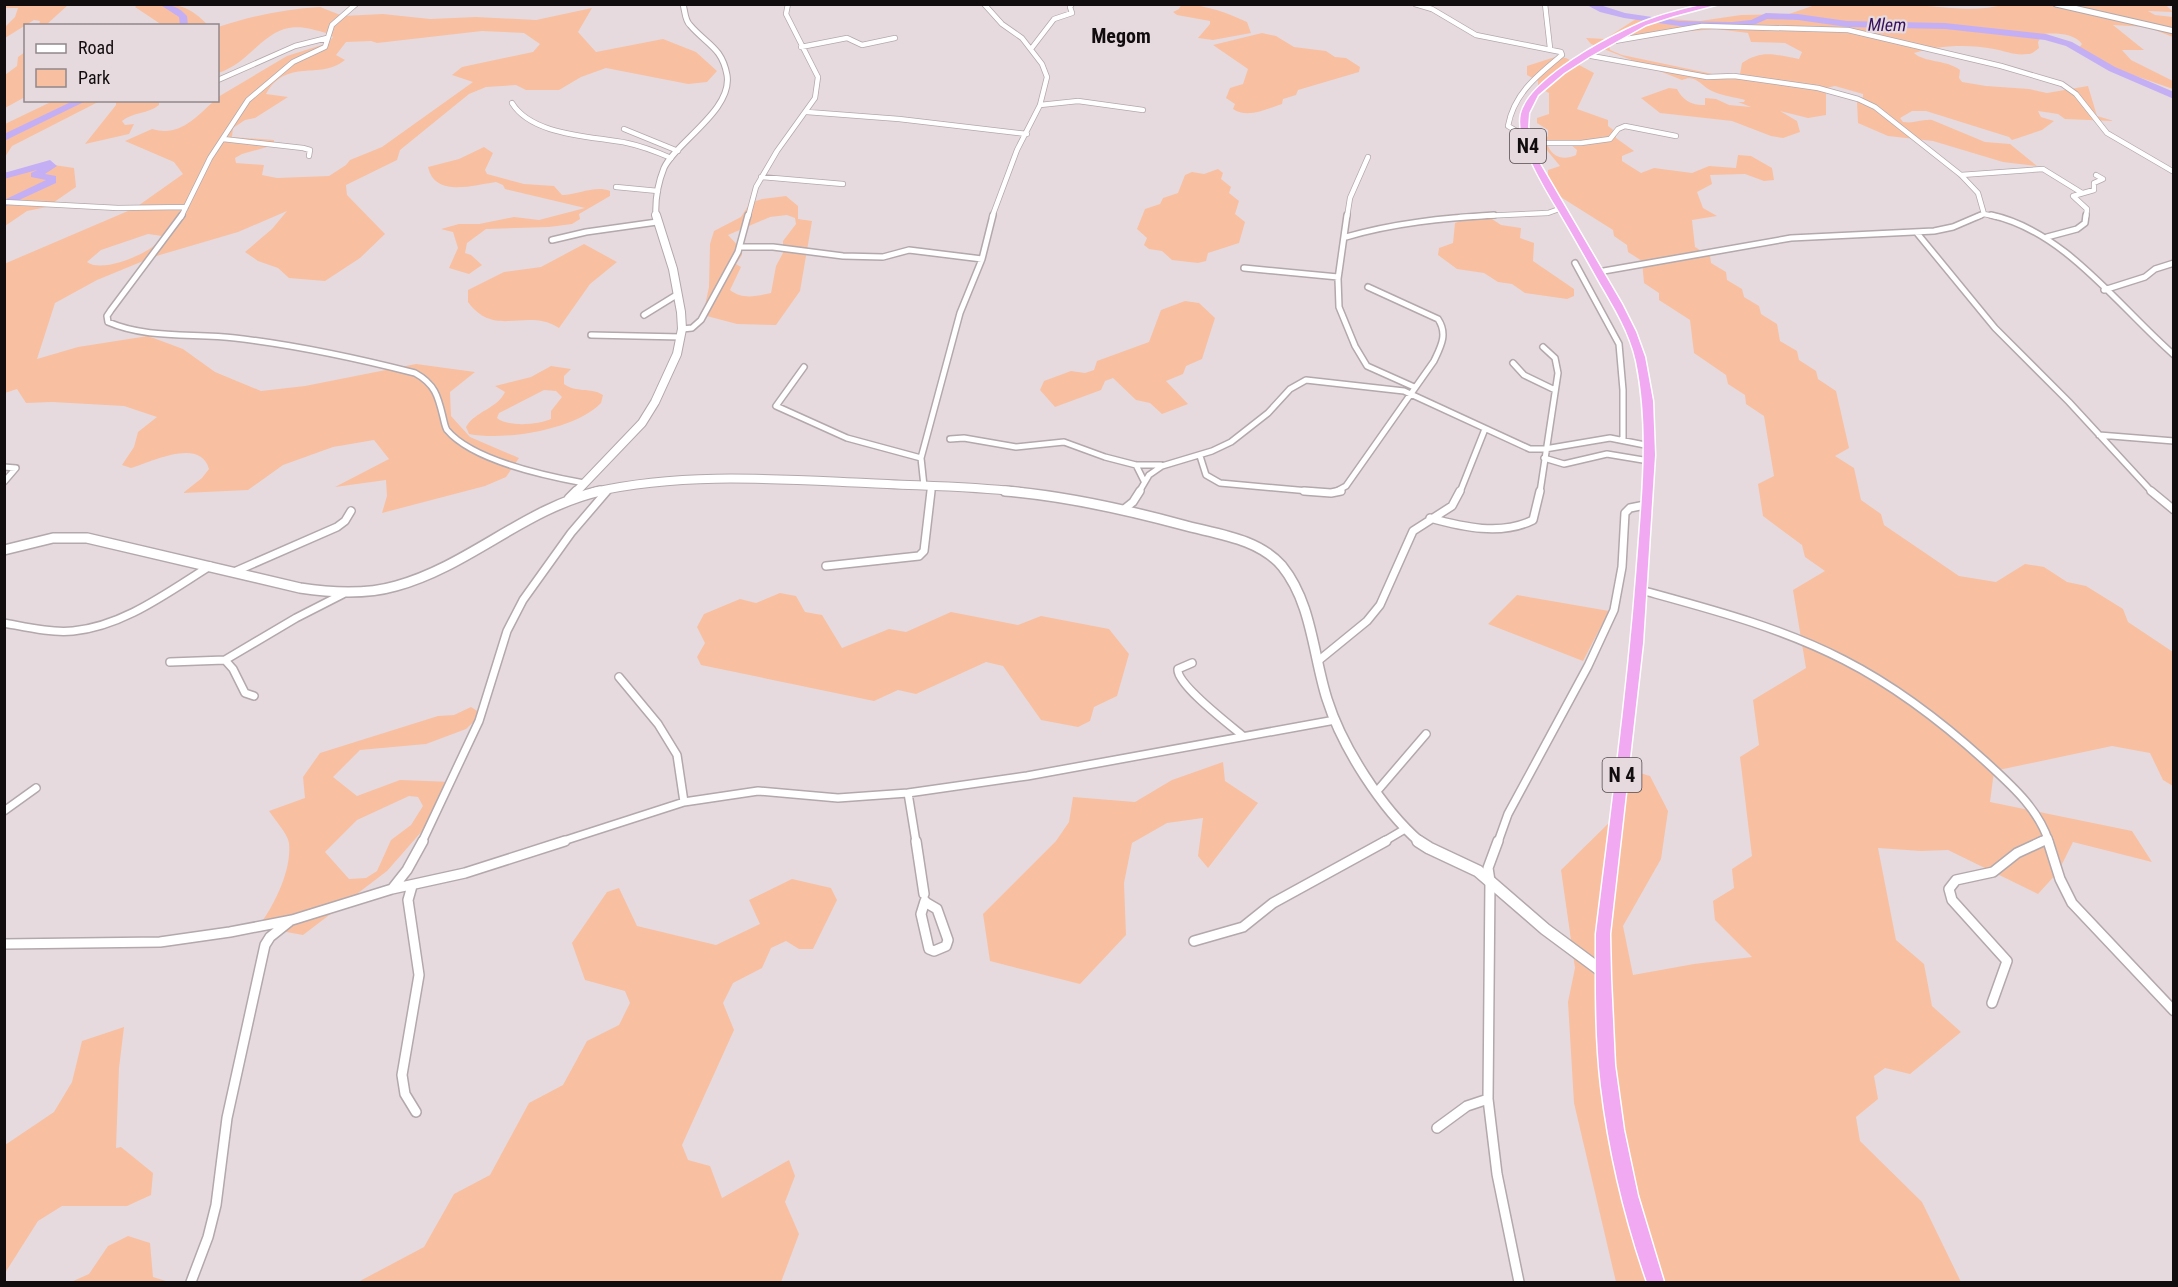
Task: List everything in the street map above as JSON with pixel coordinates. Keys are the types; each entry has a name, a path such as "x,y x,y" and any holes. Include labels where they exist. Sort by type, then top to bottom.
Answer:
{"highway":[{"name":"N4","path":"1694,9 1706,4"},
{"name":"N4","path":"1598,272 1536,164 1526,139 1526,113 1535,94 1561,71 1607,42 1644,24 1715,5"},
{"name":"N 4","path":"1598,272 1617,304 1640,357 1648,401 1650,446 1637,643 1603,934 1603,972 1605,1051 1611,1108 1626,1183 1656,1282"}],"street":[{"path":"356,4 330,26 328,43 325,47 293,62 248,100 210,158 180,220 111,310 107,316 108,322 126,329 204,334 303,348 415,372 426,378 435,388 441,399 446,429 459,440 523,470 584,483"},
{"path":"567,501 647,416 665,383 677,354 681,337 678,294 673,269 657,222 655,209 658,191 665,166 713,114 723,96 728,78 722,57 712,44 690,27 683,4"},
{"path":"682,329 692,328 701,320 740,247 747,212 761,177 815,98 818,77 786,14 788,4"},
{"path":"826,566 904,559 919,556 924,551 928,486 921,458 960,314 982,259 997,202 1017,150 1040,105 1047,77 1045,69 1022,38 1002,24 984,4"},
{"path":"1030,49 1035,46 1054,20 1072,13 1070,7 1072,4"},
{"path":"1415,4 1424,5 1476,35 1558,50 1562,55 1523,90 1511,105 1508,126 1526,139 1598,142 1610,139 1618,129 1625,126 1676,136"},
{"path":"1545,4 1550,48"},
{"path":"2056,4 2174,31"},
{"path":"1607,42 1702,26 1848,30 2001,66 2062,84 2079,97 2096,122 2107,133 2174,172"},
{"path":"219,80 295,46 327,38"},
{"path":"801,47 847,38 862,45 895,38"},
{"path":"1586,55 1699,76 1716,78 1734,76 1818,88 1853,97 1875,107 1961,175 1978,193 1984,214"},
{"path":"1040,105 1057,100 1070,100 1143,110"},
{"path":"512,103 513,108 522,115 546,126 591,138 636,145 671,158"},
{"path":"807,112 899,119 1027,134"},
{"path":"624,129 678,151"},
{"path":"224,139 303,148 310,150 309,156"},
{"path":"1368,157 1350,198 1346,237 1338,277 1339,307 1364,363 1376,371 1414,387"},
{"path":"1961,175 2043,169 2082,193"},
{"path":"2047,237 2077,228 2085,223 2087,209 2073,196 2094,190 2094,183 2103,179 2096,175"},
{"path":"761,177 843,184"},
{"path":"616,186 658,191"},
{"path":"6,202 118,208 186,207"},
{"path":"1346,237 1381,227 1458,217 1548,213 1562,208"},
{"path":"1598,272 1791,238 1917,233 1953,227 1984,214 2012,221 2047,237 2064,248 2104,290 2174,355"},
{"path":"552,240 586,232 657,222"},
{"path":"1917,233 1995,328 2156,496 2174,510"},
{"path":"740,247 773,247 843,256 883,256 909,250 982,259"},
{"path":"1575,263 1620,347 1623,440"},
{"path":"2104,290 2145,277 2155,269 2174,263"},
{"path":"1244,268 1338,277"},
{"path":"1200,456 1206,475 1215,482 1265,489 1336,492 1346,486 1434,361 1443,340 1444,324 1438,319 1368,287"},
{"path":"644,315 678,294"},
{"path":"591,335 681,337"},
{"path":"1430,518 1455,526 1478,529 1530,523 1537,511 1558,373 1557,362 1543,347"},
{"path":"1514,363 1524,375 1555,390"},
{"path":"804,367 776,406 826,432 889,452 921,458"},
{"path":"950,440 964,438 1016,447 1064,442 1105,458 1136,465 1164,465 1200,456 1229,443 1250,428 1303,380 1410,393 1524,447 1545,449 1604,438 1650,446"},
{"path":"1318,661 1367,621 1380,605 1413,531 1430,518 1448,509 1456,501 1485,429"},
{"path":"2099,435 2174,441"},
{"path":"1544,458 1564,464 1607,454 1649,461"},
{"path":"1136,465 1144,481"},
{"path":"1122,511 1135,501 1144,481 1164,465"},
{"path":"4,467 16,468 4,482"},
{"path":"593,475 598,483 608,489"},
{"path":"4,550 53,538 75,537 210,566 303,590 343,594 370,592 405,585 567,501 608,489 704,476 928,486 1043,494 1143,515 1241,541 1270,555 1281,566 1299,597 1324,690 1335,720 1394,818 1424,846 1471,866 1550,933 1603,972"},
{"path":"393,889 407,870 437,814 479,721 507,632 523,600 608,489"},
{"path":"1135,501 1143,515"},
{"path":"1519,1282 1497,1174 1488,1099 1490,881 1488,868 1508,814 1588,666 1614,610 1622,567 1625,513 1630,508 1645,505"},
{"path":"234,572 343,524 351,511"},
{"path":"4,624 54,630 89,628 136,611 210,566"},
{"path":"1641,590 1752,622 1810,644 1859,668 1914,705 1981,759 2036,813 2048,838 2060,879 2072,903 2174,1011"},
{"path":"170,662 225,660 296,618 343,594"},
{"path":"225,660 233,669 245,693 254,696"},
{"path":"1192,663 1178,669 1179,676 1207,706 1243,736"},
{"path":"619,677 658,724 677,755 684,802"},
{"path":"4,944 160,942 292,920 393,889 485,867 684,802 758,791 838,798 908,793 1077,767 1335,720"},
{"path":"1377,790 1426,734"},
{"path":"4,811 36,788"},
{"path":"908,793 913,839 925,899 921,914 930,949 934,951 946,946 948,940 937,909 925,899"},
{"path":"1194,941 1243,927 1273,903 1405,830"},
{"path":"1992,1003 2007,961 1983,937 1948,892 1956,880 1993,872 2017,853 2048,838"},
{"path":"412,886 408,900 419,975 402,1075 405,1094 416,1112"},
{"path":"191,1282 208,1236 216,1205 227,1118 265,945 270,937 292,920"},
{"path":"1437,1128 1467,1106 1488,1099"}],"green space":[{"path":"5,4 68,4 47,24 39,24 40,21 34,20 24,24 5,38 5,27 15,17 18,8 5,8"},
{"path":"1818,4 1898,4 1966,9 2006,4 2166,5 2173,12 2148,11 2155,15 2173,17 2173,37 2147,27 2113,25 2144,50 2122,50 2131,60 2173,81 2173,89 2107,66 2076,51 2082,44 2079,40 2064,34 2043,34 2038,42 2039,48 2029,54 1964,46 1933,48 1914,53 1960,70 1959,78 1962,82 2047,93 2088,86 2097,116 2114,121 2065,119 2058,114 2038,111 2041,117 2054,121 2042,130 2012,140 2009,137 1926,111 1912,111 1900,118 1903,122 1932,120 1985,142 2010,144 2037,166 2003,162 1933,141 1888,136 1858,123 1857,102 1863,94 1835,86 1826,88 1826,115 1808,118 1780,111 1797,121 1800,132 1783,138 1771,136 1732,121 1660,113 1641,98 1669,88 1677,89 1685,99 1696,104 1705,105 1705,98 1716,99 1729,105 1751,107 1738,102 1745,100 1716,93 1691,78 1682,80 1591,44 1586,38 1605,39 1639,17 1700,21 1741,15 1789,14","holes":["1716,29 1748,33 1751,42 1785,43 1802,52 1799,59 1769,54 1756,56 1742,63 1740,74 1727,77 1622,55 1610,50 1609,46 1613,43 1680,32"]},
{"path":"137,5 176,5 191,11 207,24 160,24 135,7"},
{"path":"1181,5 1206,7 1231,15 1247,22 1251,33 1213,40 1198,38 1210,21 1177,15 1173,12"},
{"path":"320,7 343,16 383,14 430,19 476,17 536,20 592,8 578,32 596,52 663,39 696,52 717,71 707,82 688,84 606,68 581,77 559,90 526,90 516,85 486,87 469,94 400,150 397,160 346,185 347,195 385,234 360,258 325,281 289,278 278,268 258,261 245,252 272,229 287,211 238,232 153,257 97,280 55,303 37,359 78,347 148,336 183,349 215,372 261,391 305,386 416,364 475,372 450,392 451,416 470,437 519,458 506,477 485,486 382,513 387,496 386,480 335,487 389,459 374,440 333,447 283,465 248,490 183,493 202,478 209,469 204,460 196,454 174,454 131,468 122,465 134,447 138,432 157,417 124,406 26,403 17,389 5,393 4,264 135,208 183,174 174,162 125,141 152,129 162,131 179,128 213,102 219,102 219,96 287,56 328,43 333,37 322,32 296,27 283,30 272,35 242,60 219,73 219,27 294,9","holes":["482,31 524,33 540,44 533,52 462,67 452,75 473,82 382,147 350,160 329,176 277,178 262,175 264,165 236,163 235,158 274,145 274,140 232,137 233,128 245,120 255,118 288,97 266,94 274,83 284,76 325,69 345,60 336,55 346,42 371,41 377,43","148,234 162,236 157,244 148,250 115,264 94,265 87,262 101,250"]},
{"path":"1262,33 1276,36 1294,47 1326,51 1335,57 1346,58 1360,67 1359,72 1298,90 1296,95 1283,99 1282,104 1264,110 1251,113 1239,112 1233,109 1235,104 1226,98 1230,88 1243,84 1248,69 1213,45"},
{"path":"24,53 24,98 5,108 5,75 17,66 18,57"},
{"path":"1555,57 1566,58 1594,73 1577,109 1608,120 1608,126 1616,132 1616,138 1634,151 1622,156 1622,161 1641,173 1654,168 1692,173 1709,166 1736,168 1738,155 1751,156 1772,168 1774,180 1764,181 1745,174 1710,175 1712,184 1697,192 1703,208 1717,216 1692,220 1695,247 1710,256 1711,263 1726,272 1727,280 1742,289 1744,297 1759,306 1761,314 1777,324 1780,341 1797,351 1799,360 1816,371 1818,379 1836,391 1849,448 1835,456 1854,468 1861,500 1881,514 1884,525 1959,576 1996,582 2025,564 2044,567 2067,582 2086,586 2123,609 2128,622 2173,652 2173,786 2163,780 2150,753 2112,746 1994,771 1990,802 2132,831 2152,862 2073,842 2058,872 2038,894 1948,850 1878,848 1896,940 1924,964 1932,1006 1961,1032 1910,1074 1885,1068 1874,1076 1878,1099 1856,1117 1860,1141 1922,1202 1961,1282 1616,1282 1574,1103 1568,1002 1575,968 1561,870 1617,815 1623,768 1650,776 1668,811 1661,859 1623,926 1633,975 1752,957 1715,920 1713,901 1734,888 1732,869 1752,856 1740,757 1759,745 1753,700 1806,668 1793,590 1825,571 1805,557 1802,545 1763,516 1758,484 1774,476 1764,416 1746,404 1745,395 1728,384 1726,375 1694,353 1690,320 1659,300 1659,293 1644,283 1642,261 1628,252 1627,245 1614,236 1613,230 1548,189 1548,170 1560,166 1541,143 1548,136 1548,130 1537,123 1537,118 1549,114 1549,93 1538,87 1538,81 1527,75 1527,66","holes":["1550,141 1570,144 1577,150 1576,155 1562,158 1551,152 1547,143"]},
{"path":"51,102 98,102 12,146 5,157 5,124"},
{"path":"116,102 159,102 159,105 150,110 122,121 125,125 134,124 129,134 85,144"},
{"path":"484,147 493,153 485,170 487,174 524,184 554,186 562,195 604,189 610,191 610,196 579,214 580,219 572,224 486,229 467,243 465,253 471,255 482,265 469,274 449,268 458,248 453,232 441,229 459,224 479,224 514,217 539,220 585,208 505,189 503,185 496,182 456,187 438,183 432,177 428,167 459,159"},
{"path":"54,165 74,168 76,187 47,207 27,211 5,226 4,173"},
{"path":"1218,169 1223,173 1221,179 1231,187 1229,193 1239,201 1235,214 1245,222 1239,243 1208,253 1206,261 1198,263 1172,260 1162,251 1149,249 1144,245 1147,238 1137,229 1145,209 1160,204 1163,198 1178,193 1185,175 1192,172 1204,174"},
{"path":"786,196 798,206 798,219 812,221 800,291 776,325 737,324 703,315 709,287 710,244 714,231 741,217 750,203","holes":["787,215 795,218 796,224 783,241 783,253 776,266 771,293 745,296 730,290 741,267 736,264 742,255 742,250 728,235 770,217"]},
{"path":"1476,215 1489,217 1501,225 1521,228 1520,238 1534,243 1533,261 1574,289 1574,296 1567,299 1525,293 1512,284 1498,282 1484,273 1457,269 1438,255 1439,248 1453,243 1455,223"},
{"path":"584,244 617,262 590,284 559,328 547,322 535,320 489,319 478,313 468,302 468,290 504,272 541,267"},
{"path":"1185,301 1199,303 1215,318 1202,359 1186,366 1183,374 1166,381 1188,404 1162,414 1150,403 1136,400 1113,378 1105,381 1101,390 1055,407 1040,390 1044,381 1071,371 1085,373 1094,370 1097,361 1149,342 1161,310"},
{"path":"551,366 571,369 564,376 564,384 603,395 601,403 589,412 557,427 501,436 469,434 466,427 470,422 497,402 505,392 495,386 531,377","holes":["544,390 556,391 562,397 551,411 551,419 523,424 508,423 497,418 499,413"]},
{"path":"780,593 796,596 805,612 822,615 842,648 889,629 906,632 951,612 1018,625 1041,616 1109,629 1129,654 1117,696 1094,707 1090,721 1078,727 1041,720 1003,666 986,662 916,694 898,690 874,701 701,665 697,657 705,643 697,627 704,614 740,599 756,603"},
{"path":"1517,595 1609,611 1583,661 1488,624"},
{"path":"471,707 482,714 466,729 426,744 360,750 333,777 357,796 400,780 452,782 437,814 387,871 303,935 258,927 281,887 288,865 288,839 269,811 305,798 303,777 320,753 438,716 454,715","holes":["409,796 418,797 423,806 411,825 391,840 377,871 366,878 349,879 325,852 357,820"]},
{"path":"1223,762 1225,781 1258,803 1208,868 1198,856 1203,818 1167,823 1132,843 1124,883 1126,935 1080,984 990,961 983,914 1056,841 1069,822 1073,797 1135,802 1172,780"},
{"path":"792,879 831,888 837,900 813,949 799,949 786,941 771,948 762,968 733,983 723,1003 734,1030 682,1145 688,1160 710,1166 722,1198 789,1160 795,1176 785,1202 799,1234 781,1282 358,1282 424,1247 454,1194 490,1175 529,1103 563,1085 587,1041 619,1025 630,1003 625,991 585,980 572,943 607,892 619,888 637,926 716,945 760,924 749,900"},
{"path":"124,1027 119,1068 116,1148 121,1147 153,1173 151,1195 127,1206 62,1206 38,1221 5,1273 5,1145 54,1112 72,1082 82,1041"},
{"path":"128,1236 150,1243 153,1277 169,1282 71,1282 89,1274 108,1246"}],"waterway":[{"path":"163,4 183,16 184,24"},
{"name":"Mlem","path":"1589,4 1624,16 1679,24 1732,25 1753,22 1766,16 1798,17 1847,24 1945,26 2046,37 2069,44 2112,69 2174,96"},
{"path":"4,138 80,102"},
{"path":"4,176 50,163 52,166 35,175 52,178 52,181 4,204"}],"district":[{"name":"Megom","path":"1121,36"}]}
